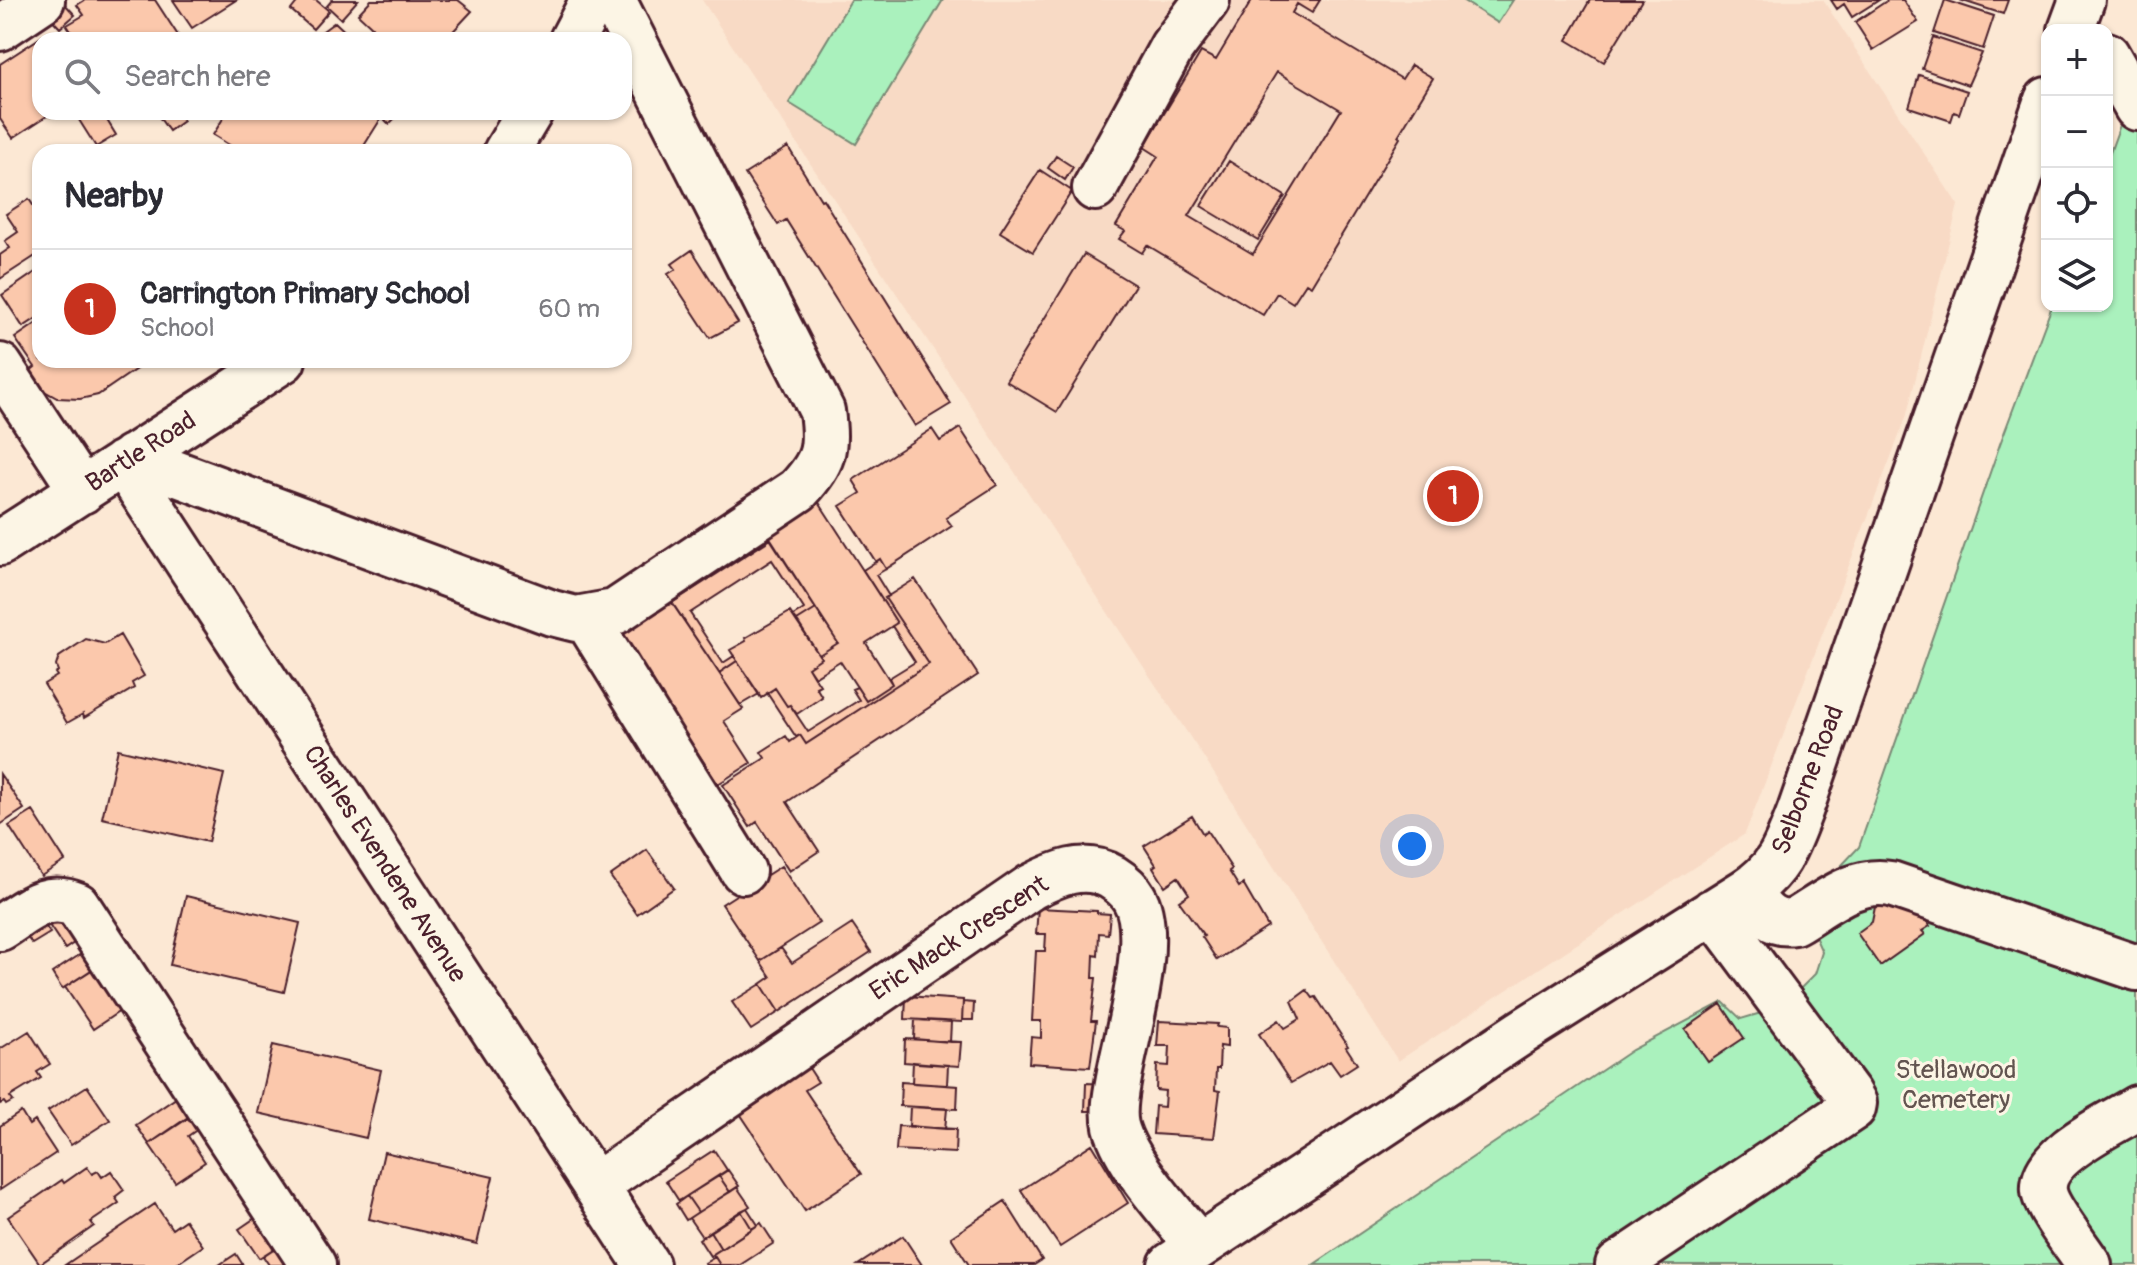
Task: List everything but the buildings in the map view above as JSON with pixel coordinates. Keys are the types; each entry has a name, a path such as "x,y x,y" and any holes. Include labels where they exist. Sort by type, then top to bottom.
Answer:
{"street":[{"path":"0,28 42,0"},
{"path":"576,32 593,0"},
{"path":"613,0 629,32"},
{"path":"1095,188 1172,47 1207,0"},
{"path":"127,460 576,619 615,612 798,490 812,475 822,457 825,438 822,411 632,37"},
{"path":"2113,66 2137,108"},
{"name":"Selborne Road","path":"1185,1256 1522,1032 1771,873 1782,857 1800,811 2041,117"},
{"path":"511,144 525,120"},
{"path":"0,366 82,491"},
{"name":"Bartle Road","path":"0,543 271,368"},
{"name":"Charles Evendene Avenue","path":"127,460 647,1265"},
{"path":"586,618 743,871"},
{"name":"Eric Mack Crescent","path":"595,1186 1031,887 1068,869 1088,871 1107,874 1121,883 1135,898 1141,920 1140,967 1117,1087 1115,1124 1185,1256"},
{"path":"1730,901 1787,923 1794,922 1857,885 1869,881 1891,884 2137,968"},
{"path":"0,928 47,900 66,900 77,905 313,1265"},
{"path":"1618,1265 1853,1108 1849,1094 1730,901"},
{"path":"2089,1265 2050,1207 2044,1191 2046,1178 2062,1153 2137,1108"}],"shaded area":[{"path":"702,0 1823,0 1958,205 1906,418 1745,834 1398,1061 1206,761"}],"green space":[{"path":"851,0 943,0 856,144 789,103"},
{"path":"1462,0 1513,0 1498,23"},
{"name":"Stellawood Cemetery","path":"2137,78 2137,1265 1313,1265 1632,1050 1723,1002 1741,1019 1761,1013 1802,987 1815,974 1822,952 1813,932 1824,884 1859,847 2000,444 2050,312 2113,312 2113,144"}],"place":[{"name":"Carrington Primary School","path":"1453,496"}]}
